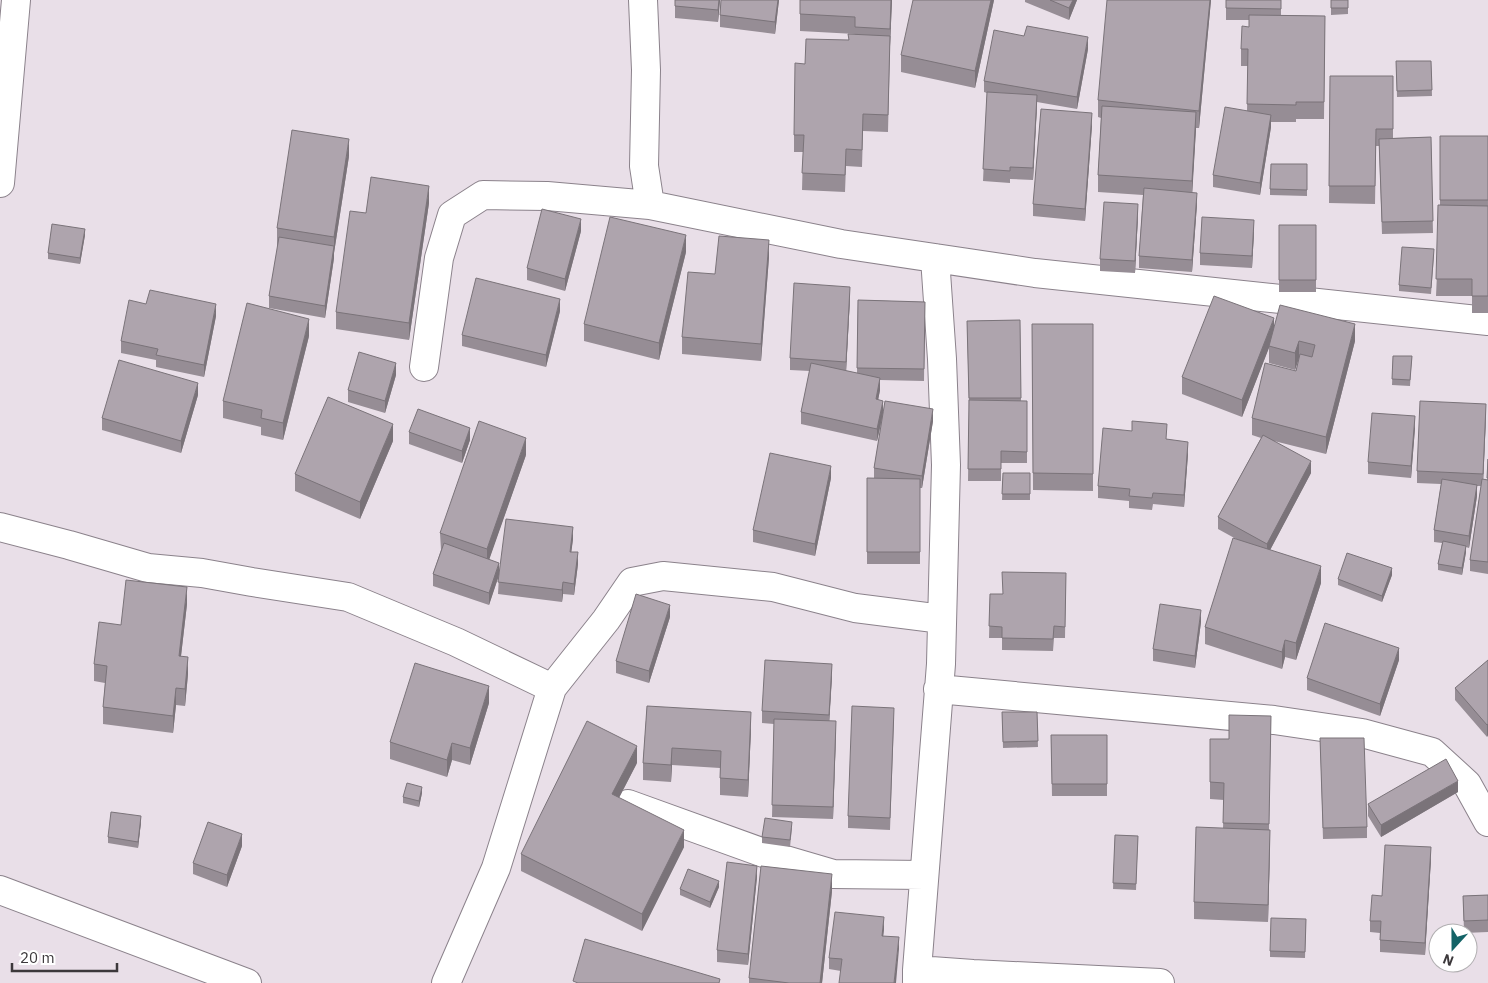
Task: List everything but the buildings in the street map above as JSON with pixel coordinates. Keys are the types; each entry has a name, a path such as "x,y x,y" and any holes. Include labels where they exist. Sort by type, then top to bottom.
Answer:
{"street":[{"path":"0,184 16,0"},
{"path":"643,0 646,70 644,166 650,205"},
{"path":"424,368 439,258 452,215 483,195 547,196 650,205 841,244 1035,273 1488,321"},
{"path":"935,258 942,359 946,465 941,664 917,976 973,974 1160,983"},
{"path":"0,527 148,568 202,573 348,597 456,642 552,688"},
{"path":"446,983 496,868 552,688 606,620 632,582 663,576 774,587 855,608 942,619"},
{"path":"938,689 1274,720 1362,733 1432,752 1468,784 1488,822"},
{"path":"628,804 833,874 924,875"},
{"path":"0,890 247,983"}]}
